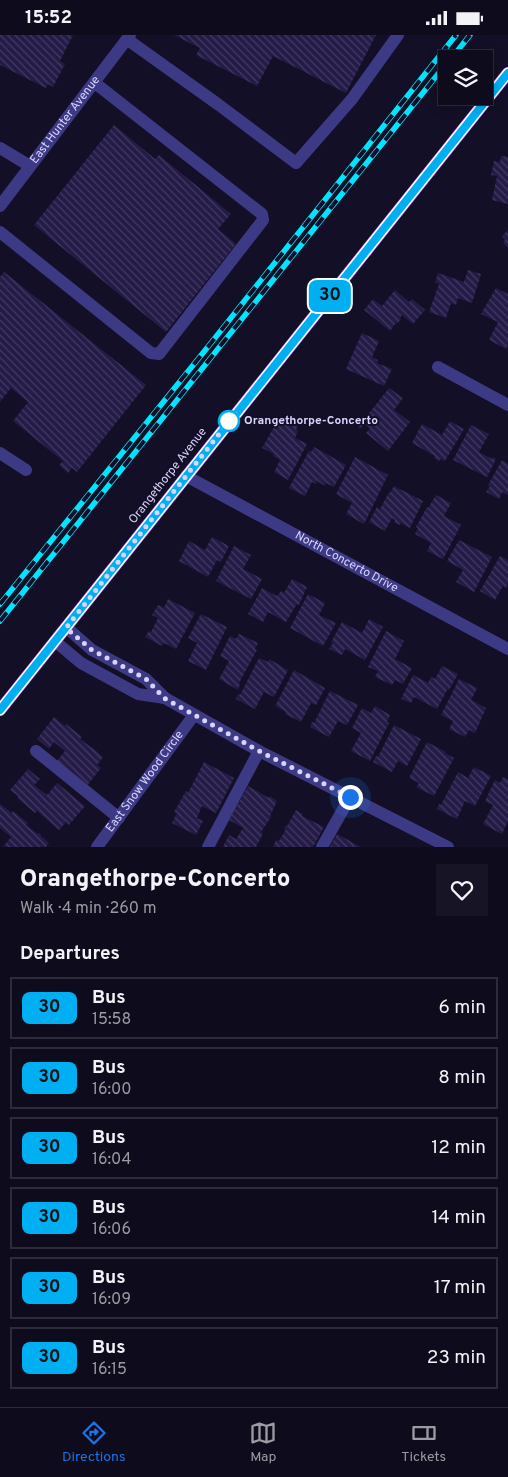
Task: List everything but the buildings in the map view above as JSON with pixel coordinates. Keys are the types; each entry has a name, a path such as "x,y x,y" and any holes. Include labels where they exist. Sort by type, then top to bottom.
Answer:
{"main road":[{"name":"Orangethorpe Avenue","path":"0,710 508,73"}],"street":[{"path":"129,37 296,163 352,99 398,35"},
{"name":"East Hunter Avenue","path":"0,206 129,37"},
{"path":"0,232 151,353 158,355 263,220 262,214 94,83"},
{"path":"0,148 30,166"},
{"path":"438,367 508,405"},
{"path":"0,453 26,470"},
{"name":"North Concerto Drive","path":"186,476 508,649"},
{"path":"66,628 92,650 146,679 164,698 259,751 441,845"},
{"path":"56,642 81,663 138,693 164,698"},
{"name":"East Snow Wood Circle","path":"97,847 194,715"},
{"path":"36,751 119,818"},
{"path":"208,847 259,751"},
{"path":"322,847 350,797"}],"railway":[{"path":"0,604 456,35"},
{"path":"458,50 470,35"},
{"path":"0,621 438,74"}],"bus line":[{"name":"30","path":"0,710 508,73"}],"place":[{"name":"Orangethorpe-Concerto","path":"229,421"}],"route":[{"path":"229,421 235,414 66,628 92,650 146,679 164,698 259,751 350,797"}]}
